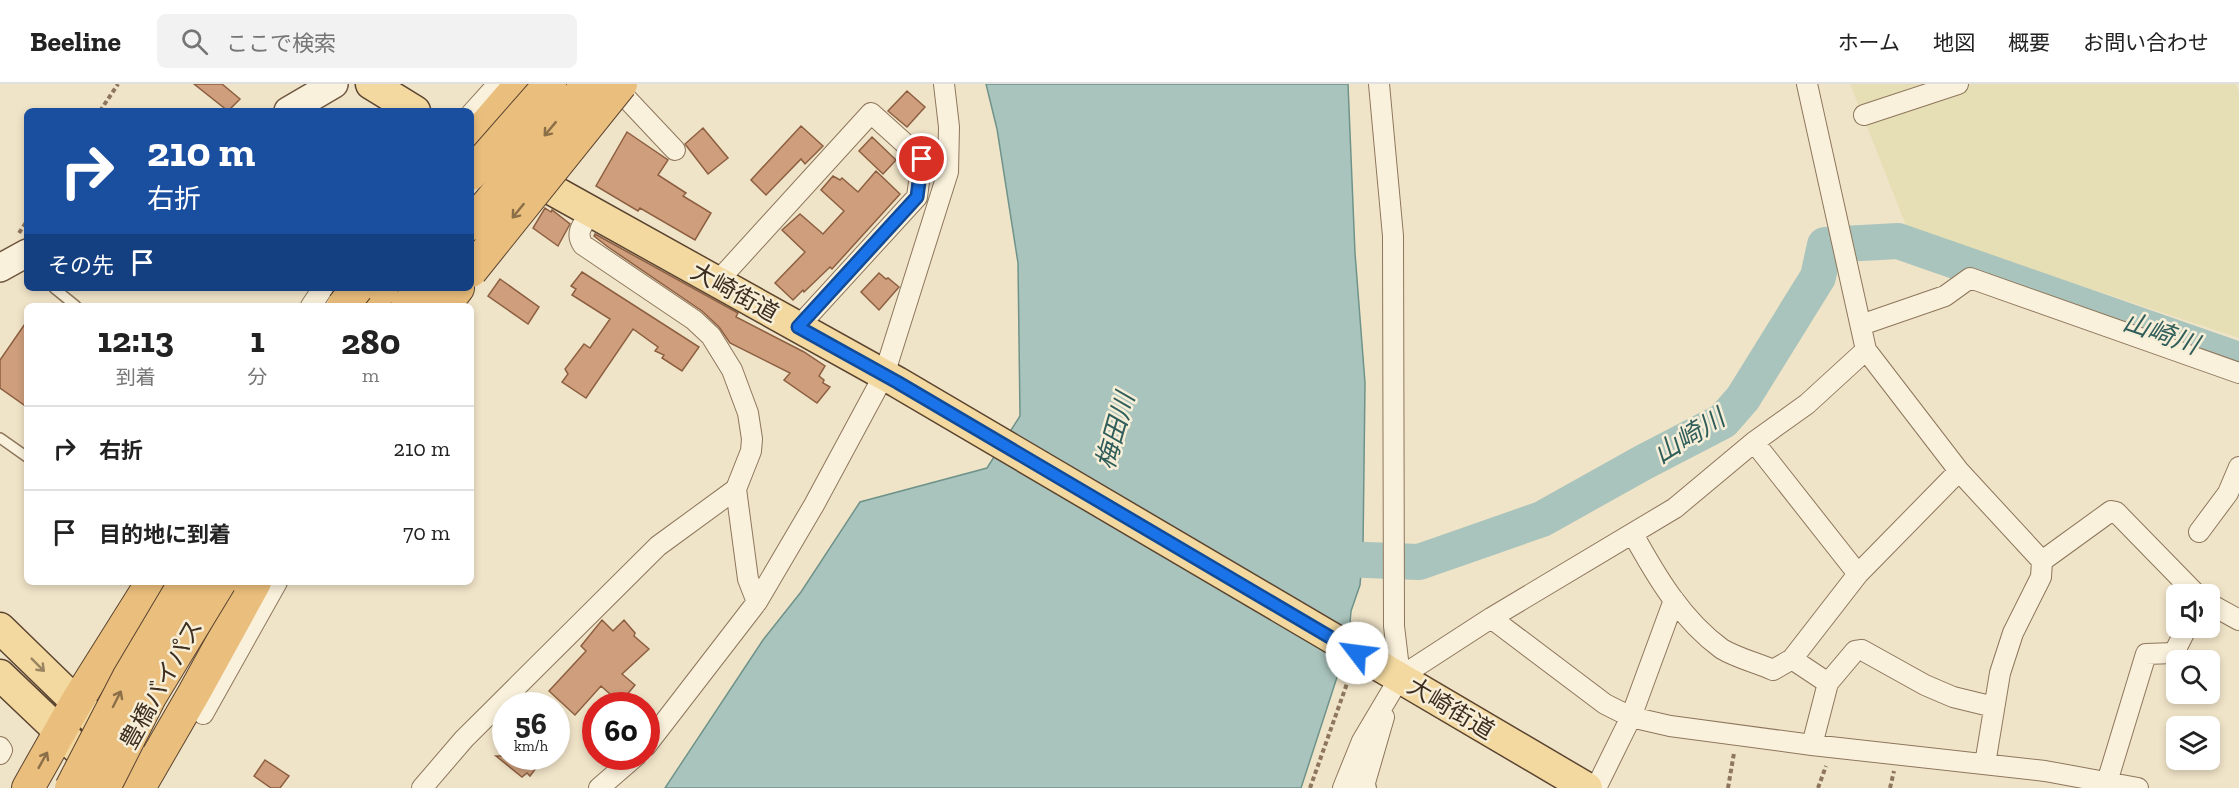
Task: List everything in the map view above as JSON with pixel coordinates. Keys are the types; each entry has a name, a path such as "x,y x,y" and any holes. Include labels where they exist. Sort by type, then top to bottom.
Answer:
{"highway":[{"path":"474,140 521,84"},
{"path":"474,171 550,84"},
{"path":"474,220 588,84"},
{"path":"474,268 629,89"},
{"path":"345,303 355,291"},
{"path":"369,303 379,291"},
{"path":"409,303 419,291"},
{"path":"446,303 456,291"},
{"path":"28,788 58,732 150,585"},
{"name":"豊橋バイパス","path":"71,788 128,678 183,585"},
{"name":"豊橋バイパス","path":"104,788 150,697 218,585"},
{"path":"143,779 194,693 253,585"}],"main road":[{"path":"293,108 334,84"},
{"path":"372,84 410,108"},
{"name":"大崎街道","path":"474,146 891,379 1354,662 1587,788"},
{"path":"0,268 24,255"},
{"path":"0,628 76,703 143,779"},
{"path":"0,675 119,788"}],"street":[{"path":"474,111 498,84"},
{"path":"660,728 757,602 891,379 948,172 949,127 944,84"},
{"path":"1366,788 1364,786 1396,683 1393,237 1379,84"},
{"path":"1807,84 1844,242 1866,350 1959,471 2042,561 2041,577 2013,633 2000,673 1985,764"},
{"path":"1864,115 1958,84"},
{"path":"551,189 629,89 675,150"},
{"path":"717,282 871,113 922,159 917,197 798,327"},
{"path":"592,212 580,229 579,237 583,245 694,320 711,336 729,364 748,412 753,439 751,451 736,489 748,579 757,602"},
{"path":"1861,325 1945,296 1970,278 2239,373"},
{"path":"341,291 361,303"},
{"path":"1343,788 1362,741 1396,683 1491,618 1675,508 1754,442 1808,404 1866,350"},
{"path":"1754,442 1858,574"},
{"path":"2199,532 2228,493 2239,466"},
{"path":"1633,534 1649,564 1695,627 1724,650 1773,670 1792,659 1858,574 1959,471"},
{"path":"422,788 464,739 658,546 736,489"},
{"path":"2042,561 2111,511 2116,512 2186,584"},
{"path":"203,714 275,585"},
{"path":"1596,788 1631,717 1674,600"},
{"path":"2220,610 2239,620"},
{"path":"1491,618 1605,704 1631,717 1670,726 1812,745 2045,771 2138,788"},
{"path":"2107,782 2146,654 2174,653 2182,638"},
{"path":"1812,745 1828,683 1855,651 1862,650 1925,685 1953,697 1994,707"},
{"path":"1792,659 1828,683"},
{"path":"0,747 2,750 0,753"},
{"path":"599,788 620,770"}],"lane":[{"path":"58,291 72,303"},
{"path":"0,438 24,455"}],"path":[{"path":"102,108 118,84"},
{"path":"1310,788 1354,662"},
{"path":"1728,788 1738,735"}],"shaded area":[{"path":"1850,84 2236,84 2239,93 2239,338 1907,228"}],"water":[{"name":"梅田川","path":"986,84 1348,84 1355,253 1365,383 1363,548 1360,585 1351,611 1339,671 1301,788 665,788 763,640 801,592 860,502 987,468 1020,416 1018,263 997,129"}],"building":[{"path":"194,84 222,84 240,99 231,108 224,108"},
{"path":"907,91 925,107 907,127 888,111"},
{"path":"801,126 823,146 805,164 801,159 766,195 751,180"},
{"path":"703,128 728,158 708,174 685,144"},
{"path":"627,132 668,160 658,175 686,193 683,196 711,213 695,240 640,208 638,211 596,186"},
{"path":"872,137 896,160 883,174 859,151"},
{"path":"876,171 900,194 832,269 830,267 793,300 775,283 805,252 782,230 800,214 823,234 844,211 821,190 833,176 840,180 842,178 858,192"},
{"path":"545,208 551,212 552,210 570,224 558,246 533,228"},
{"path":"595,234 738,313 736,317 804,352 825,366 819,376 824,380 823,383 830,387 817,403 784,380 790,373 730,343 719,327 702,311 608,247 594,236"},
{"path":"582,272 699,347 682,371 662,358 664,355 655,351 658,347 633,329 586,398 562,382 568,374 565,369 584,344 590,348 610,319 572,295 576,289 571,286"},
{"path":"879,273 899,287 879,310 861,292"},
{"path":"500,279 539,307 528,324 488,296"},
{"path":"24,325 24,405 0,388 0,360"},
{"path":"602,620 613,631 624,620 635,633 634,636 649,649 622,674 635,685 629,692 608,692 601,686 596,692 582,692 582,707 575,715 570,710 570,692 549,691 586,651 581,646"},
{"path":"265,760 289,776 280,788 271,788 254,776"},
{"path":"513,770 534,770 530,776 527,773 522,777"}],"waterway":[{"name":"山崎川","path":"1314,558 1419,562 1542,519 1723,421 1743,398 1818,277 1825,245 1898,241 2239,360"}],"route":[{"path":"922,159 917,197 798,327 897,382 1357,653"}]}
